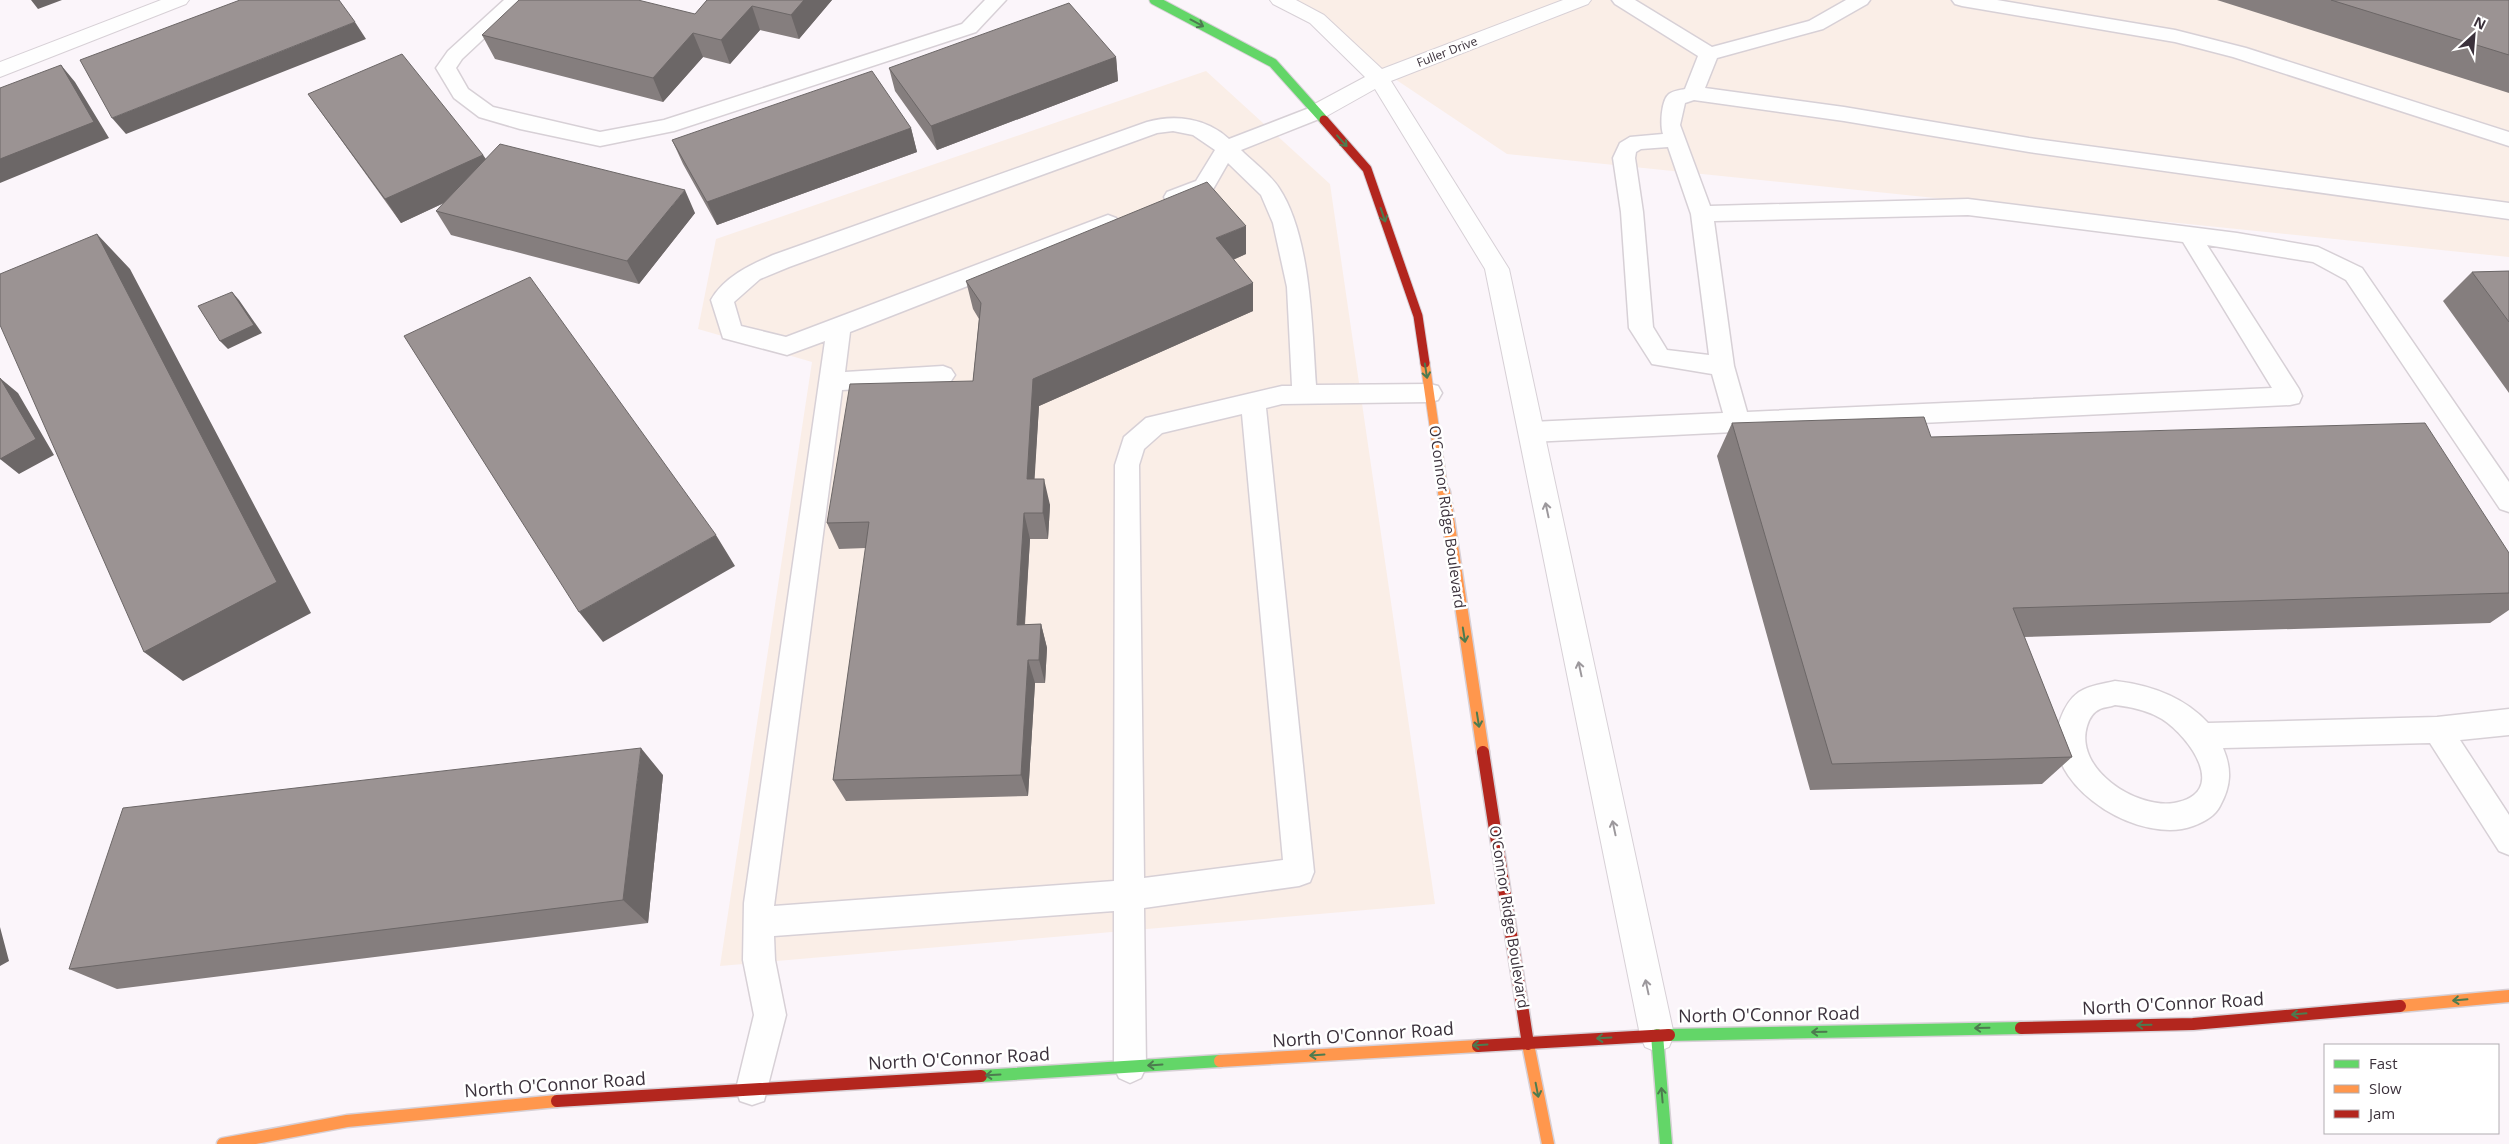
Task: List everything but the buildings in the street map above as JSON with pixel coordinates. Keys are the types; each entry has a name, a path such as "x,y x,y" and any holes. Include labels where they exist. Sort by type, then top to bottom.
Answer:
{"main road":[{"name":"O'Connor Ridge Boulevard","path":"1154,0 1273,63 1367,169 1418,316 1456,584 1528,1042 1548,1144"},
{"name":"North O'Connor Road","path":"223,1144 347,1121 559,1101 1657,1035 2193,1024 2509,996"},
{"path":"1657,1035 1666,1144"}],"street":[{"path":"0,70 179,0"},
{"path":"1280,0 1317,19 1379,78 1498,270 1657,1035"},
{"name":"Fuller Drive","path":"1317,112 1379,78 1581,0"}],"lane":[{"path":"515,0 455,55 446,68 461,93 486,112 520,122 600,139 667,126 969,28 996,0"},
{"path":"1622,0 1709,54 1816,24 1860,0"},
{"path":"1962,0 2194,40 2239,52 2509,139"},
{"path":"1693,93 1709,54"},
{"path":"1738,422 1722,366 1702,214 1670,125 1676,98 1693,93 1844,114 2029,145 2509,211"},
{"path":"1305,394 1298,287 1284,223 1270,191 1227,148 1215,138 1199,129 1173,124 1154,127 781,261 752,273 722,300 730,332 787,346 1204,186 1227,148 1317,112"},
{"path":"1676,140 1637,142 1627,148 1624,158 1632,212 1642,328 1660,358 1722,366"},
{"path":"1702,214 1968,207 2191,237 2237,241 2318,255 2354,274 2509,502"},
{"path":"1531,432 2290,396 2191,237"},
{"path":"752,1089 770,1015 759,960 759,922 839,327"},
{"path":"831,382 943,375"},
{"path":"1130,1067 1127,465 1133,444 1155,425 1282,395 1430,393"},
{"path":"759,922 1129,895 1299,872 1252,402"},
{"path":"2201,736 2212,757 2217,778 2212,796 2199,810 2180,817 2157,818 2132,811 2109,798 2090,781 2077,762 2070,742 2071,722 2080,708 2095,697 2115,693 2138,695 2161,704 2183,718 2201,736 2437,730 2509,722"},
{"path":"2437,730 2509,840"}],"shaded area":[{"path":"1277,0 2509,0 2509,257 1507,154"},
{"path":"1206,71 1330,184 1435,904 720,966 812,362 698,329 716,239"}],"traffic: fast":[{"path":"1154,0 1273,63 1324,120"},
{"path":"1669,1035 2021,1028"},
{"path":"1657,1035 1666,1144"},
{"path":"981,1076 1220,1061"}],"traffic: slow":[{"path":"1425,363 1483,752"},
{"path":"2400,1006 2509,996"},
{"path":"1528,1044 1548,1144"},
{"path":"1220,1061 1478,1046"},
{"path":"223,1144 347,1121 557,1101"}],"traffic: jam":[{"path":"1324,120 1367,169 1418,316 1425,363"},
{"path":"1483,752 1528,1044"},
{"path":"2021,1028 2193,1024 2400,1006"},
{"path":"1478,1046 1669,1035"},
{"path":"557,1101 981,1076"}]}
